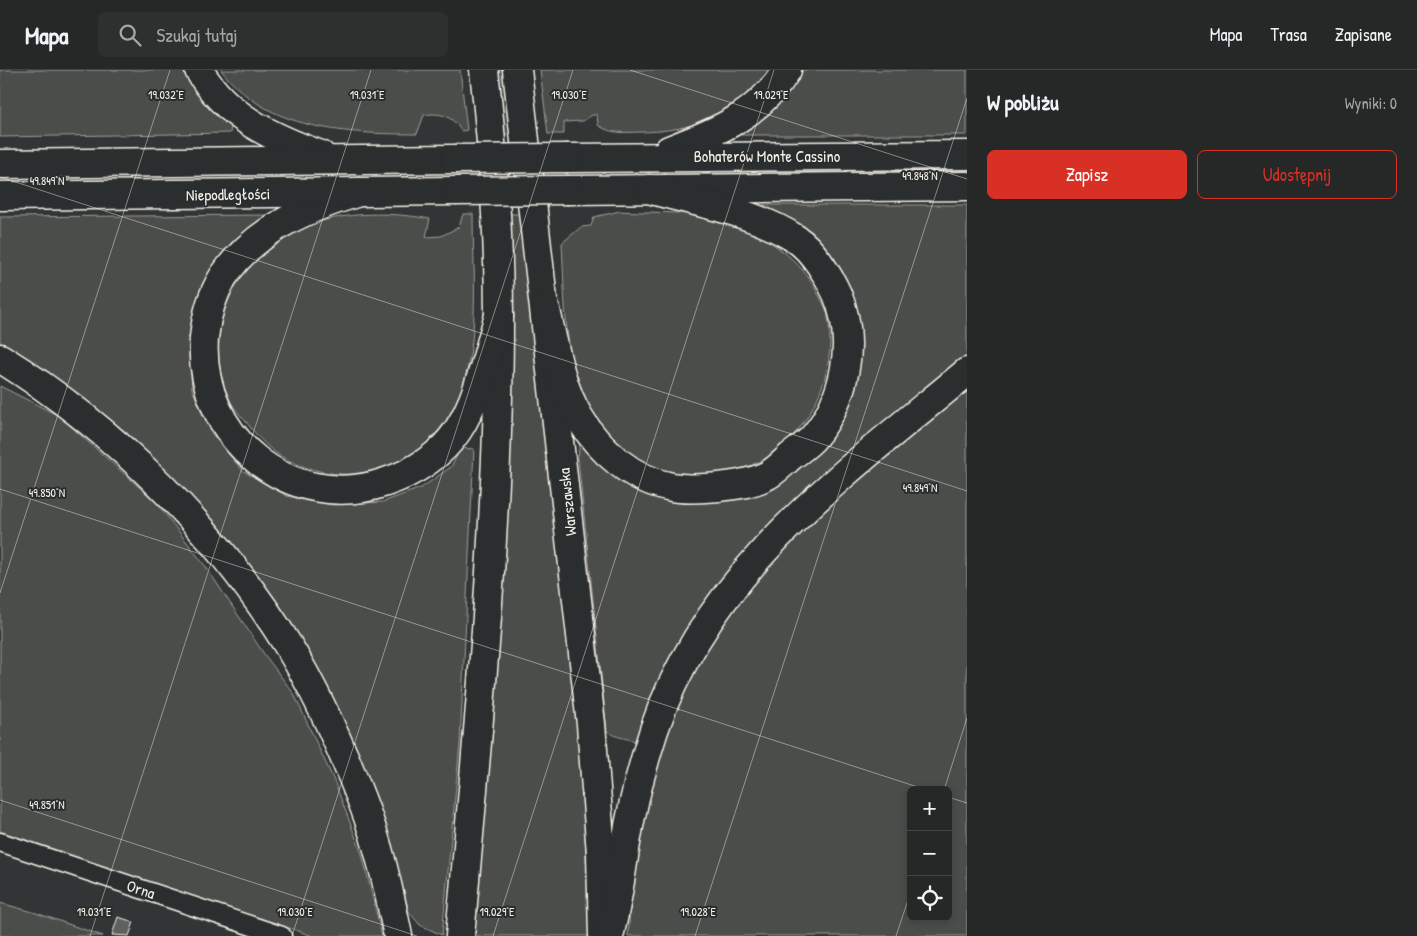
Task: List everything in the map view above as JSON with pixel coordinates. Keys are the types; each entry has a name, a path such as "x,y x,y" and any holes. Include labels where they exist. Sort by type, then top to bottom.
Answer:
{"main road":[{"path":"199,70 207,84 233,112 265,132 335,160"},
{"path":"460,936 497,449 499,316 496,232 484,70"},
{"name":"Warszawska","path":"517,70 591,724 601,853 602,936"},
{"path":"650,157 716,133 744,115 777,86 788,70"},
{"name":"Bohaterów Monte Cassino","path":"455,158 967,155"},
{"name":"Niepodległości","path":"0,164 455,158"},
{"name":"Bohaterów Monte Cassino","path":"455,191 967,186"},
{"path":"545,306 565,386 579,417 598,443 618,463 642,476 672,487 707,488 742,484 766,477 812,439 838,394 844,375 848,333 841,304 825,270 797,239 760,220 650,189"},
{"name":"Niepodległości","path":"0,196 455,191"},
{"path":"359,192 321,204 290,217 264,235 224,276 212,300 205,324 203,356 208,388 217,412 232,436 252,457 273,472 296,482 333,490 370,488 405,476 440,451 457,431 471,406 499,316"},
{"path":"0,358 47,387 106,435 128,454 187,513 232,566 289,648 329,724 363,802 388,888 398,936"},
{"path":"609,936 617,907 626,842 638,781 671,684 691,646 729,590 784,528 834,482 967,372"}],"street":[{"name":"Orna","path":"0,842 282,936"}],"shaded area":[{"path":"0,70 185,70 202,99 231,126 230,133 0,137"},
{"path":"221,70 460,70 467,130 461,131 446,116 435,114 424,115 417,134 363,133 310,125 285,117 261,106 240,90"},
{"path":"496,70 504,70 512,134 504,134"},
{"path":"540,70 774,70 751,96 739,105 713,118 686,127 657,131 619,132 608,130 598,125 597,115 592,115 583,121 564,122 564,134 548,134"},
{"path":"801,70 967,70 967,135 741,135 775,106"},
{"path":"763,205 967,205 967,356 792,507 639,743 607,731 578,459 580,438 653,493 814,454 852,305 835,259 812,233"},
{"path":"620,211 699,215 741,228 757,235 786,254 809,279 819,296 827,312 830,331 830,351 822,388 804,422 791,437 765,459 741,469 710,475 659,473 636,463 626,455 607,436 592,414 578,384 569,345 566,325 562,243 581,227 591,226 594,217"},
{"path":"383,214 430,219 426,237 441,236 459,227 463,214 473,214 474,321 472,343 463,385 451,412 435,435 415,452 393,465 368,472 341,474 314,470 286,459 270,448 232,404 224,386 218,349 224,312 240,278 252,263 269,246 289,233 311,224 334,218"},
{"path":"509,214 520,214 581,752 590,936 473,936 509,483 512,333"},
{"path":"271,215 231,243 203,284 188,341 192,389 212,434 243,471 287,496 333,505 383,502 421,488 451,467 461,448 474,449 460,743 442,935 420,925 409,912 392,845 341,717 191,500 126,432 49,374 0,342 0,217"},
{"path":"967,384 967,936 628,936 634,861 648,782 696,654 789,536"},
{"path":"0,386 59,416 156,502 206,567 264,654 294,694 335,783 362,854 382,936 313,936 0,831"},
{"path":"0,903 33,912 103,936 0,936"}],"building":[{"path":"118,917 134,922 129,936 112,935"}]}
